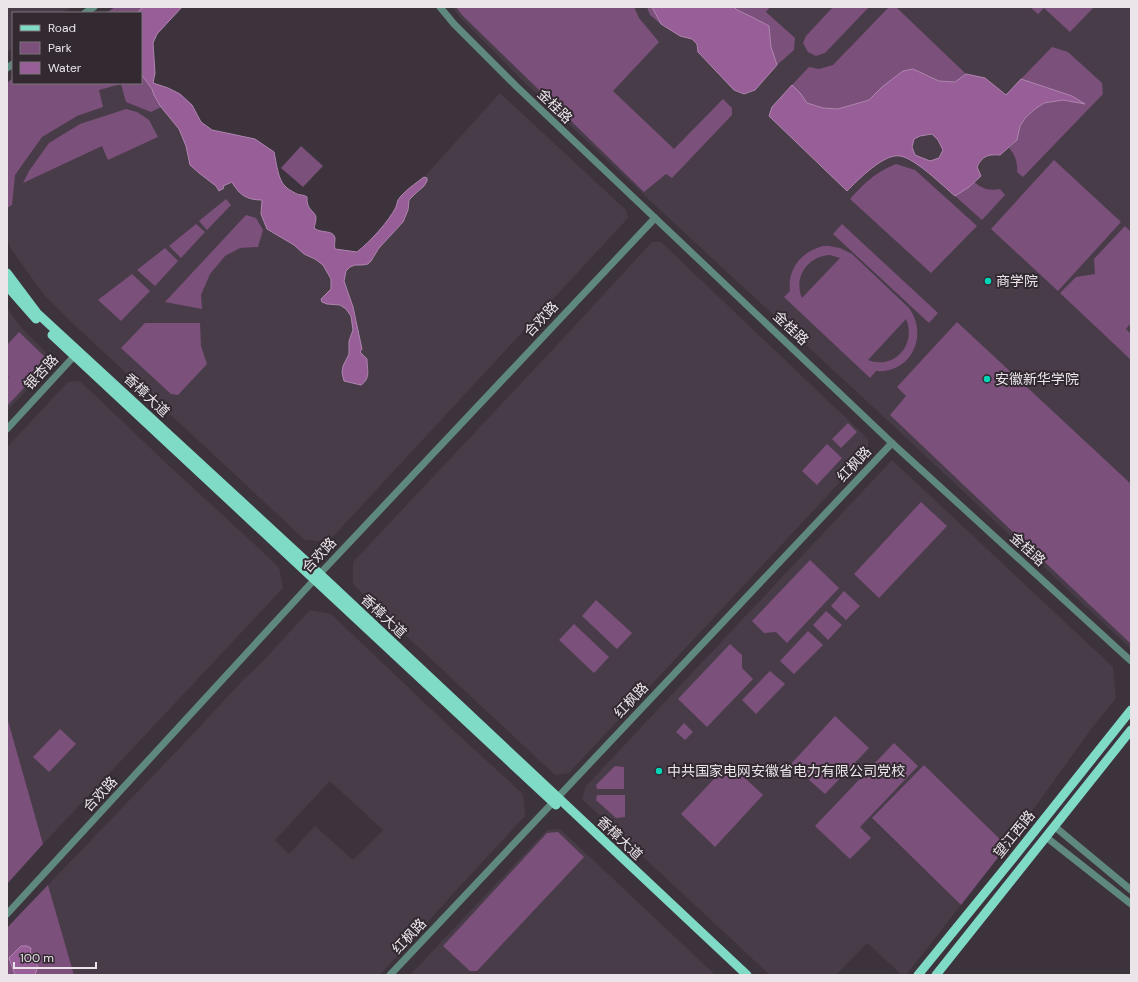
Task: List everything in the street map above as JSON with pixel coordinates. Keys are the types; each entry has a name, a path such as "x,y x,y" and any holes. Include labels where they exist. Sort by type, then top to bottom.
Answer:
{"main road":[{"name":"香樟大道","path":"7,273 37,313 76,353"},
{"name":"香樟大道","path":"7,286 30,314 76,353 317,577 555,800 738,975"},
{"name":"望江西路","path":"918,975 1131,710"},
{"name":"望江西路","path":"936,975 1131,730"},
{"name":"香樟大道","path":"555,800 747,975"}],"street":[{"name":"金桂路","path":"440,7 454,24 511,81 892,443 1131,661"},
{"name":"合欢路","path":"7,914 317,577 655,218"},
{"name":"银杏路","path":"7,429 76,353"},
{"name":"红枫路","path":"390,975 892,443"},
{"path":"1054,826 1131,890"},
{"path":"1046,837 1131,904"}],"shaded area":[{"path":"7,7 71,7 64,12 12,12 12,49 7,52"},
{"name":"安徽新华学院","path":"452,7 1131,7 1131,649 522,80"},
{"path":"142,75 179,129 186,146 191,165 216,186 219,191 223,186 232,182 236,190 262,200 261,214 267,229 323,265 331,279 331,289 321,299 340,305 346,309 351,316 353,330 349,341 349,354 343,366 342,373 344,381 368,376 367,359 359,352 362,349 357,321 344,281 346,271 355,265 368,264 375,256 379,248 403,222 408,210 409,200 424,186 427,181 427,178 424,177 500,93 626,210 628,218 328,542 305,540 67,318 44,295 11,249 7,240 7,83 12,79 12,84 142,84"},
{"path":"652,242 661,242 868,439 868,452 569,773 555,775 353,584 353,562"},
{"path":"7,308 19,325 49,356 49,366 7,411"},
{"path":"80,381 279,567 283,588 43,844 7,717 7,447 68,382"},
{"path":"892,460 1113,667 1116,698 1092,728 1007,846 924,765 872,819 961,905 906,975 902,975 867,943 836,975 770,975 582,799 586,786"},
{"path":"310,610 331,614 523,794 525,816 380,975 74,975 48,885 243,680 263,661","holes":["330,781 383,830 353,860 315,826 289,854 275,840"]},
{"path":"560,829 715,975 410,975 547,830"}],"green space":[{"path":"115,7 143,7 138,12 108,12"},
{"path":"456,7 634,7 639,18 659,42 613,91 674,149 723,99 732,108 732,115 672,178 666,174 644,192 462,15"},
{"path":"647,7 652,7 661,24 650,15"},
{"path":"734,7 770,7 766,12 795,38 794,50 777,65 771,47 769,26 737,10"},
{"path":"833,7 869,7 825,53 816,56 808,52 803,43 806,36"},
{"path":"889,7 896,7 966,74 955,82 939,81 927,75 882,87 869,100 838,109 823,108 807,103 792,85 809,67 819,69 833,65"},
{"path":"1030,7 1094,7 1070,32 1044,8 1038,14"},
{"path":"1052,47 1068,52 1102,83 1103,94 1023,177 1017,172 1016,159 1009,148 1017,140 1020,126 1025,118 1044,103 1063,100 1084,104 1072,96 1021,79"},
{"path":"142,75 152,89 161,107 151,112 126,102 121,84 142,84"},
{"path":"12,79 12,84 121,84 99,90 103,107 77,116 42,137 15,175 12,205 7,208 7,83"},
{"path":"126,109 137,112 149,120 158,137 108,160 102,146 23,183 29,171 49,143 80,124"},
{"path":"301,146 323,166 303,187 281,168"},
{"path":"1054,160 1121,222 1058,291 991,229"},
{"path":"896,164 915,170 977,226 931,273 850,199 870,179"},
{"path":"974,182 986,189 1000,189 1005,195 982,220 955,196"},
{"path":"226,199 231,205 207,230 199,221"},
{"path":"246,215 256,218 263,230 258,247 240,248 225,256 210,274 201,295 202,309 165,302"},
{"path":"196,224 205,232 181,258 169,246"},
{"path":"842,224 938,313 929,323 833,234"},
{"path":"1125,226 1131,232 1131,323 1126,329 1131,334 1131,360 1060,293 1076,277 1095,274 1094,259"},
{"path":"829,246 840,248 852,254 909,308 915,319 917,341 907,360 899,366 888,370 876,371 870,378 784,297 790,291 791,275 794,268 803,257 815,248","holes":["830,255 840,258 802,298 799,283 804,269 815,259","906,319 909,329 908,338 906,346 901,353 886,361 878,362 868,360"]},
{"path":"165,248 178,261 155,286 137,270"},
{"path":"132,274 150,291 121,321 98,300"},
{"path":"957,322 1131,484 1131,644 890,415 906,396 897,387"},
{"path":"145,323 200,323 201,346 207,364 178,395 171,394 121,348"},
{"path":"19,332 44,356 44,366 7,406 7,379 9,377 7,376 7,345"},
{"path":"848,423 857,432 841,448 832,439"},
{"path":"827,444 842,458 817,485 802,471"},
{"path":"921,502 947,526 879,598 854,574"},
{"path":"810,560 839,588 787,643 776,632 764,633 752,621"},
{"path":"844,591 860,606 846,620 831,606"},
{"path":"596,600 632,633 617,649 582,616"},
{"path":"826,611 842,625 828,640 813,625"},
{"path":"574,624 609,657 594,673 559,640"},
{"path":"808,631 823,645 794,674 780,661"},
{"path":"730,644 742,655 742,668 753,679 707,727 678,699"},
{"path":"770,671 785,684 756,714 742,700"},
{"path":"835,716 869,748 825,794 791,764"},
{"path":"7,717 43,844 7,884"},
{"path":"684,723 693,732 685,740 676,732"},
{"path":"60,729 76,744 49,772 33,757"},
{"path":"894,743 918,766 860,827 871,838 850,859 815,826"},
{"path":"729,763 763,795 715,847 681,814"},
{"path":"924,765 1007,846 961,905 872,818"},
{"path":"615,766 624,767 624,789 597,789 596,785"},
{"path":"597,795 625,795 625,817 616,818 596,800"},
{"path":"558,832 584,857 477,971 470,971 443,946 547,833"},
{"path":"48,885 74,975 7,975 7,928"}],"water":[{"path":"143,7 182,7 157,34 153,43 155,73 153,83 180,94 192,105 201,122 212,130 255,139 274,152 283,183 287,188 297,194 307,197 309,208 316,216 314,228 320,231 332,233 334,235 335,249 357,252 384,225 393,213 398,200 403,194 424,177 427,178 424,186 409,200 408,210 403,222 379,248 371,261 368,264 350,267 346,271 344,281 353,307 362,349 360,352 367,359 367,377 361,385 344,381 342,373 343,366 349,354 349,341 353,330 351,316 346,309 340,305 322,302 321,299 331,289 331,279 323,265 267,229 261,214 262,200 244,196 232,182 223,186 224,188 219,191 216,186 190,165 186,146 179,129 161,107 152,89 142,75 142,12 138,12"},
{"path":"652,7 734,7 737,10 769,26 771,47 777,65 755,90 744,94 734,90 698,52 697,44 692,39 680,36 661,24"},
{"path":"913,69 939,81 955,82 966,74 985,78 1006,95 1021,79 1072,96 1085,104 1063,100 1044,103 1035,109 1025,118 1020,126 1017,140 1000,155 989,155 983,158 977,167 981,176 969,187 955,196 921,167 900,156 894,156 879,163 864,174 847,191 769,116 772,107 792,85 807,103 823,108 838,109 869,100 882,87 903,71","holes":["932,134 938,140 943,150 939,158 930,161 915,155 912,147 914,139 920,136"]},
{"path":"21,946 31,948 31,955 38,966 35,975 15,975 9,958"}],"place":[{"name":"商学院","path":"988,281"},
{"name":"安徽新华学院","path":"987,379"},
{"name":"中共国家电网安徽省电力有限公司党校","path":"659,771"}]}
